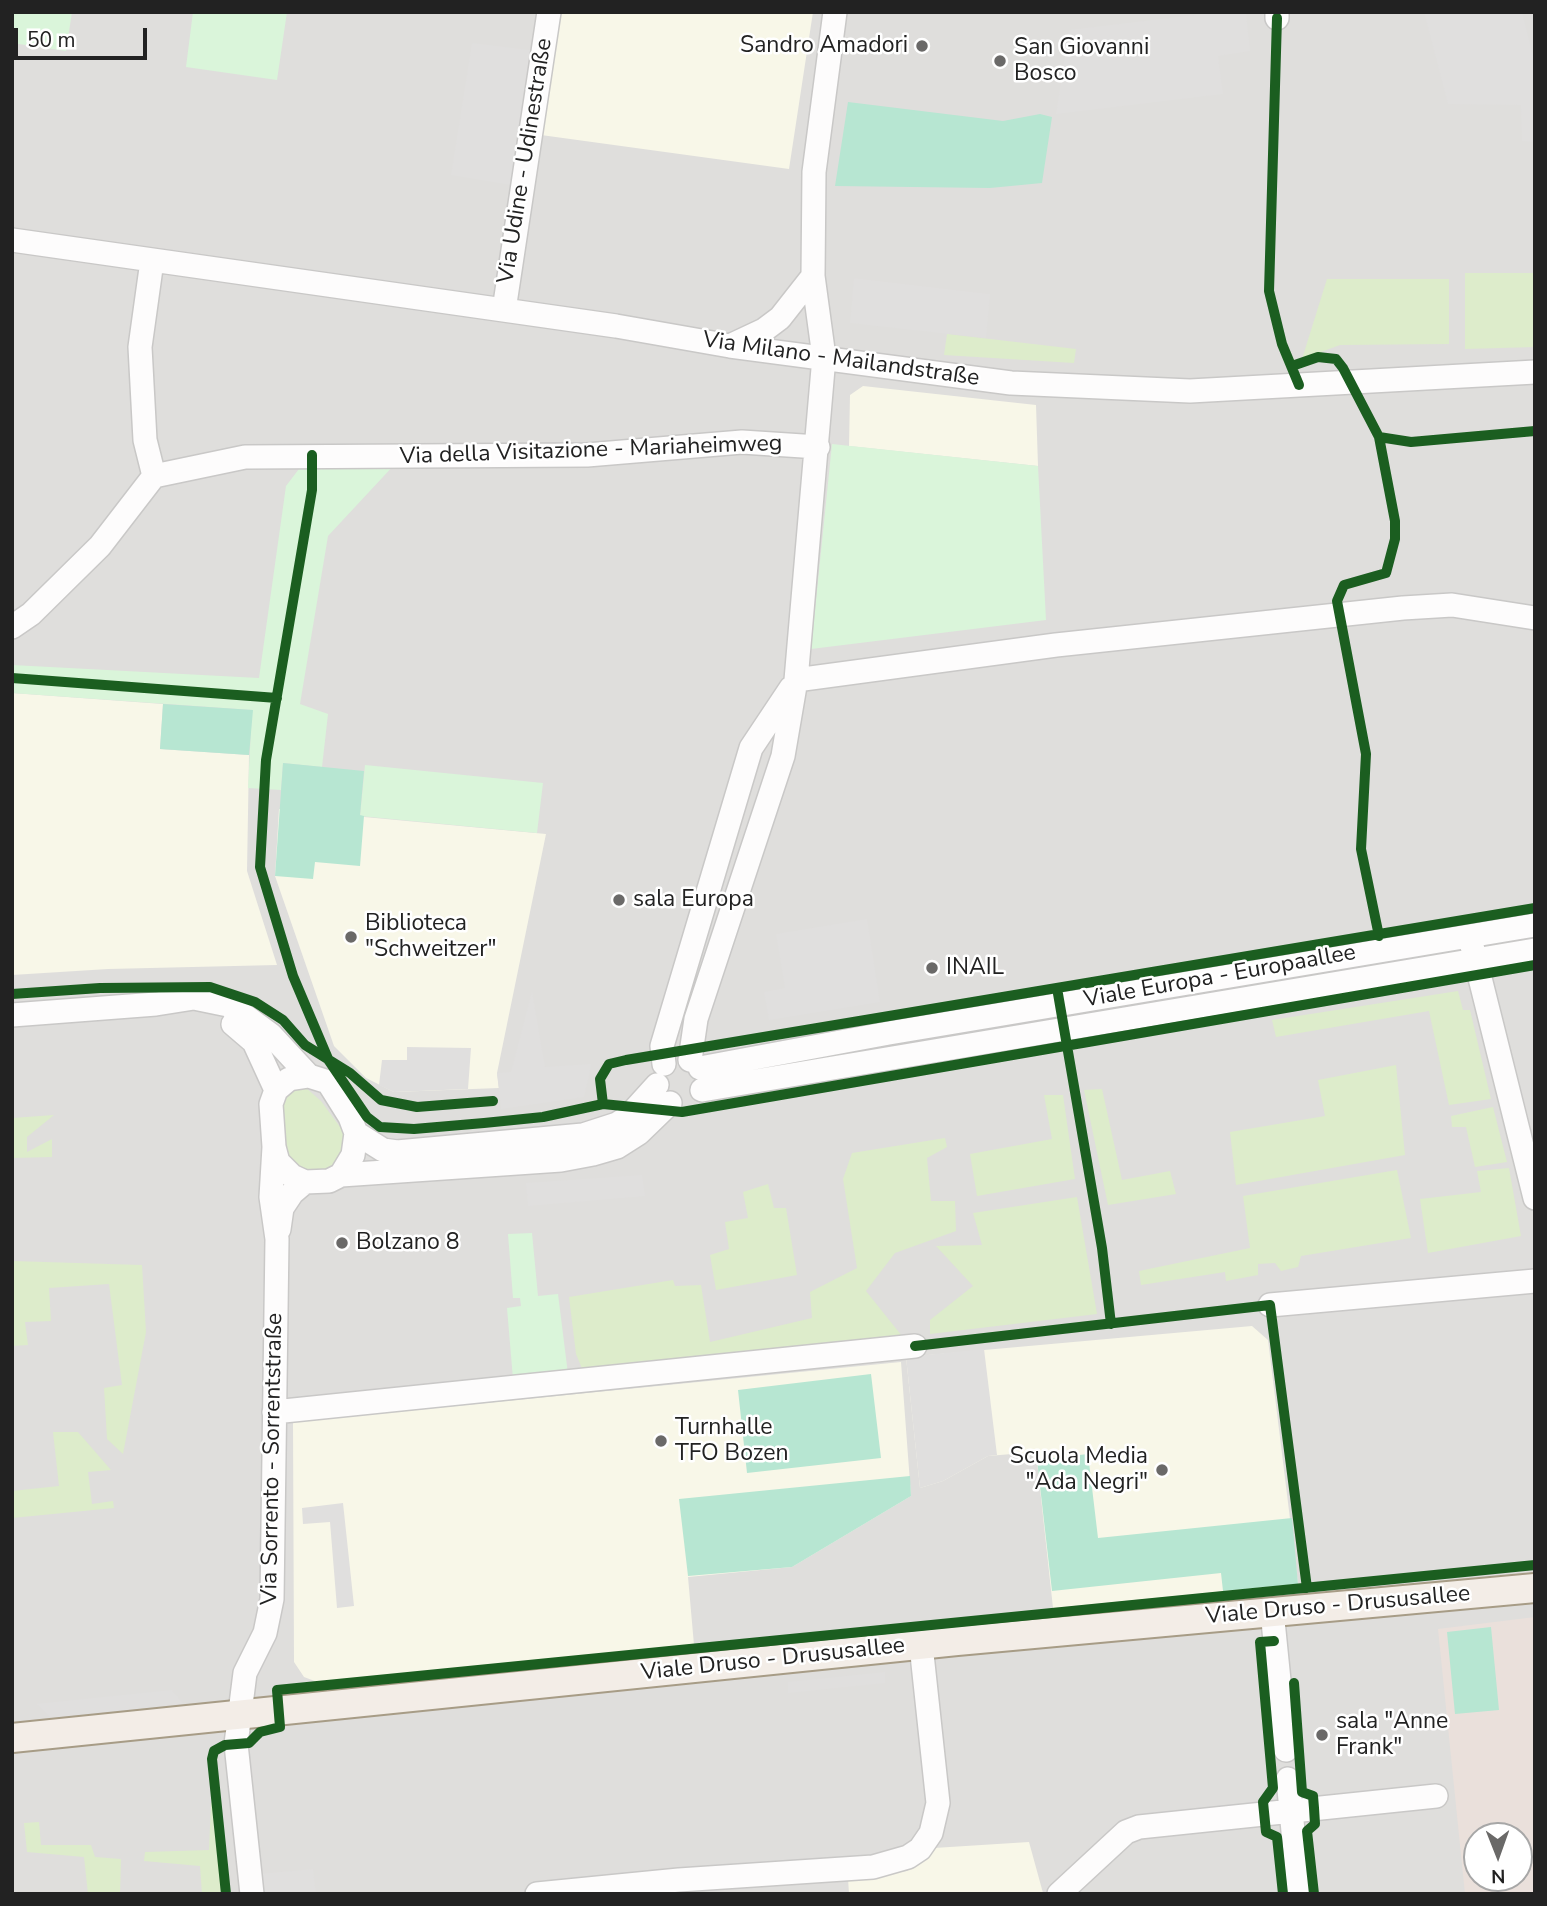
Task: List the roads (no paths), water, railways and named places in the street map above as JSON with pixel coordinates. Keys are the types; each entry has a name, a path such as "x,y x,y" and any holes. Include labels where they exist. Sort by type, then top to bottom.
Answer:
{"main road":[{"name":"Viale Druso - Drususallee","path":"12,1738 921,1645 1535,1588"}],"street":[{"name":"Via Udine - Udinestraße","path":"504,310 549,12"},
{"path":"697,1073 695,1019 771,788 785,738 796,680 824,357 813,276 814,172 835,12"},
{"name":"Via Milano - Mailandstraße","path":"12,240 504,310 730,346 1011,383 1189,391 1535,372"},
{"path":"12,627 31,614 100,546 154,476 145,440 140,347 152,261"},
{"path":"730,346 764,330 780,318 813,276"},
{"name":"Via della Visitazione - Mariaheimweg","path":"154,476 245,457 587,455 742,442 818,447"},
{"path":"796,680 1056,645 1390,609 1452,605 1535,618"},
{"path":"664,1084 662,1046 750,754 796,680"},
{"path":"750,754 785,738"},
{"path":"750,754 760,764 771,788"},
{"name":"Viale Europa - Europaallee","path":"697,1073 1535,925"},
{"path":"1469,936 1535,1198"},
{"name":"Viale Europa - Europaallee","path":"341,1175 561,1160 617,1147 639,1133 676,1058 697,1073 1051,1029 1535,950"},
{"path":"12,1014 156,1004 194,998 228,1005 271,1035 309,1076 327,1083 356,1133 353,1155 341,1175 329,1181 305,1182 292,1176 276,1154"},
{"path":"156,1004 205,1012 234,1024 254,1042 276,1090 289,1079 309,1076"},
{"name":"Viale Europa - Europaallee","path":"664,1084 682,1104 695,1100 697,1073"},
{"name":"Viale Europa - Europaallee","path":"356,1133 383,1150 397,1153 583,1135 617,1124 664,1084"},
{"name":"Via Sorrento - Sorrentstraße","path":"276,1090 271,1104 276,1154 271,1197 277,1239"},
{"name":"Via Sorrento - Sorrentstraße","path":"252,1894 236,1744 237,1713 244,1673 270,1617 277,1239 282,1208 292,1193 305,1182"},
{"path":"1270,1305 1534,1286"},
{"path":"274,1412 915,1346"},
{"path":"1272,1611 1286,1750"},
{"path":"537,1894 679,1880 873,1867 908,1857 920,1849 931,1833 937,1803 921,1645"},
{"path":"1288,1779 1298,1894"},
{"path":"1059,1894 1126,1832 1139,1827 1436,1796"}],"place":[{"name":"Sandro Amadori","path":"922,46"},
{"name":"San Giovanni Bosco","path":"1000,61"},
{"name":"sala Europa","path":"619,900"},
{"name":"Biblioteca \"Schweitzer\"","path":"351,937"},
{"name":"INAIL","path":"932,968"},
{"name":"Bolzano 8","path":"342,1243"},
{"name":"Turnhalle TFO Bozen","path":"661,1441"},
{"name":"Scuola Media \"Ada Negri\"","path":"1162,1470"},
{"name":"sala \"Anne Frank\"","path":"1322,1735"}]}
